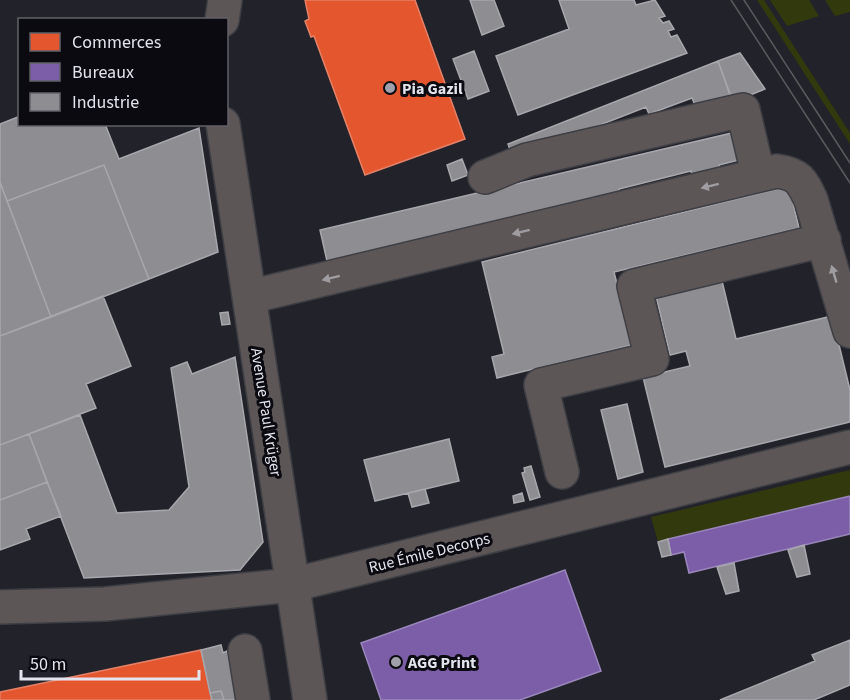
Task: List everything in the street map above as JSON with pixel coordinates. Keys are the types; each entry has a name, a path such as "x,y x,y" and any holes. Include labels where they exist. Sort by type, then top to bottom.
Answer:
{"street":[{"path":"222,18 225,0"},
{"path":"485,177 527,160 743,110 758,174"},
{"name":"Avenue Paul Krüger","path":"235,140 249,297 310,700"},
{"path":"249,297 777,171 792,173 802,182 811,200 850,331"},
{"path":"562,472 541,385 652,359 634,286 824,240"},
{"name":"Rue Émile Decorps","path":"0,607 105,604 292,585 850,447"},
{"path":"245,651 253,700"}],"green space":[{"path":"757,0 764,0 850,133 850,144"},
{"path":"770,0 809,0 819,16 787,26"},
{"path":"825,0 850,0 850,12 835,16"},
{"path":"850,470 850,496 658,542 651,517"}],"building: Commerces":[{"name":"Pia Gazil","path":"305,0 415,0 465,139 365,175 314,36 311,37 305,21 309,19"},
{"path":"201,650 212,700 0,700 0,692"}],"building: Bureaux":[{"path":"850,496 850,534 689,573 684,552 671,555 668,539"},
{"path":"565,570 601,671 520,700 381,700 361,643"}],"building: Industrie":[{"path":"470,0 494,0 504,26 482,35"},
{"path":"559,0 634,0 636,5 655,0 665,16 659,18 663,23 669,21 674,29 668,31 671,37 677,35 687,53 518,115 496,56 569,29"},
{"path":"474,51 489,91 468,99 453,59"},
{"path":"740,53 765,89 733,102 718,61"},
{"path":"718,61 731,98 697,110 692,98 649,114 646,107 513,159 508,144"},
{"path":"18,117 18,126 106,126 119,159 199,128 218,252 149,279 104,165 7,201 0,182 0,124"},
{"path":"736,132 743,159 719,165 720,169 692,175 691,171 619,189 621,195 595,202 594,197 327,261 320,230"},
{"path":"462,159 468,175 452,181 447,165"},
{"path":"104,165 149,279 51,317 7,201"},
{"path":"0,182 51,317 0,336"},
{"path":"789,186 799,228 614,272 632,345 497,378 492,357 504,354 482,262"},
{"path":"722,281 736,339 832,316 850,390 850,422 665,467 643,377 690,366 686,351 670,355 656,296"},
{"path":"103,296 131,366 86,384 96,408 0,445 0,336"},
{"path":"228,312 230,324 222,325 220,313"},
{"path":"235,357 263,542 240,570 84,578 29,434 80,415 117,513 169,510 189,487 171,368 187,362 192,374"},
{"path":"627,404 643,472 618,479 601,410"},
{"path":"29,434 47,482 0,500 0,445"},
{"path":"449,439 459,481 375,501 364,460"},
{"path":"531,466 540,497 530,500 522,473 525,472 524,468"},
{"path":"47,482 61,516 26,529 30,539 0,550 0,500"},
{"path":"425,489 429,503 412,507 408,493"},
{"path":"522,493 524,501 514,503 513,496"},
{"path":"668,539 671,555 662,557 658,542"},
{"path":"804,545 810,574 797,577 788,550"},
{"path":"734,563 739,591 726,594 717,567"},
{"path":"850,640 850,685 814,700 720,700 815,661 812,655"},
{"path":"221,645 223,653 227,651 237,700 224,700 221,691 210,693 201,650"},
{"path":"221,691 224,700 212,700 210,693"}],"tram line":[{"path":"731,0 850,183"},
{"path":"744,0 850,163"}],"place":[{"name":"Pia Gazil","path":"390,88"},
{"name":"AGG Print","path":"396,662"}]}
